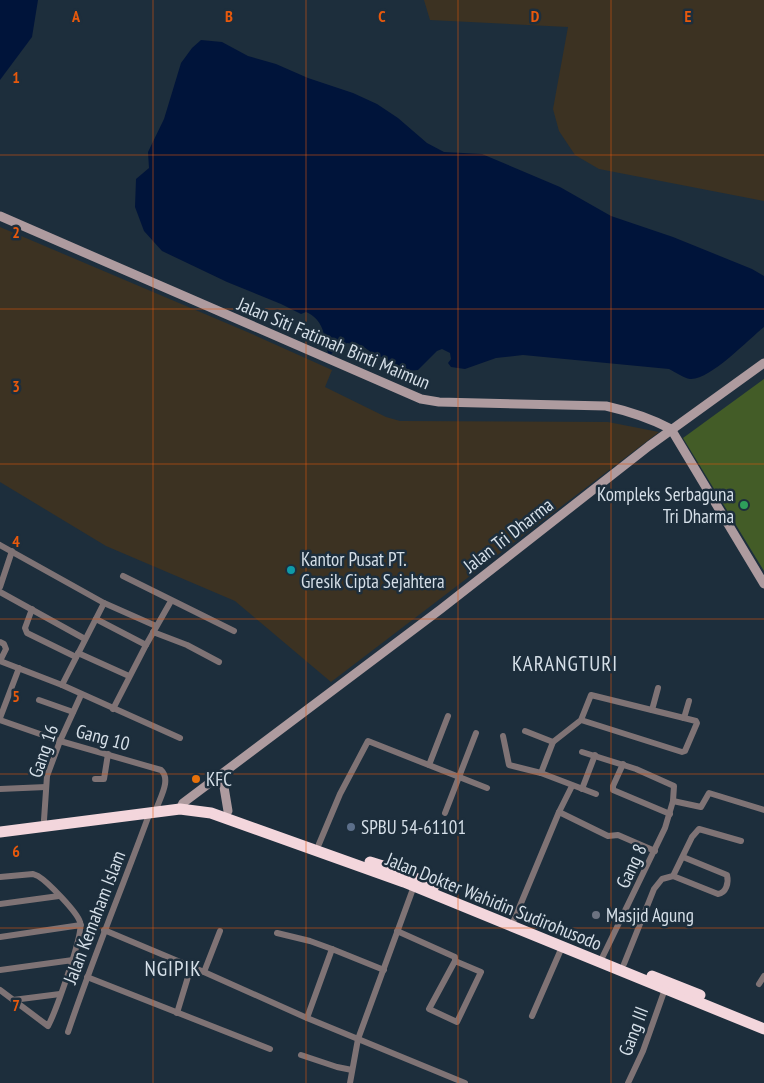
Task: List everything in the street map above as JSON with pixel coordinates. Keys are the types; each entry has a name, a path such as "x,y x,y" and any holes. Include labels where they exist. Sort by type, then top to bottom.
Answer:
{"highway":[{"name":"Jalan Dokter Wahidin Sudirohusodo","path":"0,825 182,806 211,813 228,814 399,871 603,956 665,989 764,1029"},
{"name":"Jalan Dokter Wahidin Sudirohusodo","path":"0,832 153,809"},
{"name":"Jalan Dokter Wahidin Sudirohusodo","path":"228,814 414,886 562,947 622,967 764,1022"}],"street":[{"name":"Jalan Siti Fatimah Binti Maimun","path":"0,216 421,399 439,402 606,406 630,412 671,429"},
{"name":"Jalan Tri Dharma","path":"182,806 441,609 671,429 764,364"},
{"path":"671,429 764,584"},
{"path":"0,545 104,603 218,662"},
{"path":"0,587 12,551"},
{"path":"123,576 234,631"},
{"path":"0,592 85,639"},
{"path":"113,709 128,676 171,601"},
{"path":"62,685 104,603"},
{"path":"32,609 25,628 27,633 128,676"},
{"path":"96,619 146,645"},
{"path":"0,642 5,645 6,649 0,661 62,685 180,738"},
{"path":"0,719 19,668"},
{"path":"652,710 658,688"},
{"path":"541,773 553,742 581,720 592,694 696,721 697,723 685,751 682,752 581,720"},
{"name":"Gang 16","path":"44,820 49,770 60,740 81,695"},
{"path":"39,700 73,712"},
{"path":"684,718 689,701"},
{"path":"429,765 448,716"},
{"name":"Gang 10","path":"0,719 60,740 161,770 166,779 153,809"},
{"path":"525,731 553,742"},
{"path":"445,813 476,733"},
{"path":"503,736 508,765 541,773 596,794"},
{"path":"319,844 340,794 368,741 487,788"},
{"path":"582,752 623,764 613,790 670,814"},
{"path":"95,779 104,779 108,754"},
{"path":"582,789 594,755"},
{"name":"Gang 8","path":"603,956 655,851 670,814 673,801 674,785 623,764"},
{"path":"222,775 228,814"},
{"path":"514,920 559,812 572,786"},
{"path":"0,790 46,787"},
{"path":"673,801 701,807 709,793 764,810"},
{"name":"Jalan Kemaham Islam","path":"68,1032 104,930 110,920 153,809"},
{"path":"559,812 608,836 618,835 655,851"},
{"path":"673,876 692,837 699,829 741,841"},
{"path":"622,967 658,882 662,879 673,876 718,894 725,890 728,881 727,875 683,857"},
{"path":"0,877 32,874 38,876 59,896 78,919 80,926 73,960 47,1026 0,990"},
{"path":"350,1083 358,1039 414,886"},
{"path":"0,904 59,896"},
{"path":"0,937 80,926"},
{"path":"104,930 307,1018 465,1083"},
{"path":"204,972 220,931"},
{"path":"398,931 455,957 455,961 481,973 457,1022 429,1009 455,961"},
{"path":"277,933 310,941 384,970"},
{"path":"532,1016 562,947"},
{"path":"307,1018 332,949"},
{"path":"0,970 73,960"},
{"path":"177,1013 191,967"},
{"path":"759,984 764,976"},
{"path":"87,977 270,1049"},
{"name":"Gang III","path":"628,1083 643,1051 665,989"},
{"path":"13,1000 60,994"},
{"path":"301,1055 337,1068 352,1070"}],"shaded area":[{"path":"424,0 764,0 764,201 599,169 575,155 559,131 553,109 568,27 430,20"},
{"path":"0,227 332,370 325,387 386,417 400,421 608,422 659,432 331,682 235,601 106,546 0,482"}],"green space":[{"name":"Kompleks Serbaguna Tri Dharma","path":"764,379 764,571 683,438"}],"water":[{"path":"0,0 38,0 32,37 0,80"},
{"path":"201,40 222,42 248,56 276,64 377,104 398,118 427,143 444,152 482,154 560,187 611,216 673,237 752,269 764,276 764,327 718,367 698,378 690,379 669,369 523,355 496,358 465,369 451,367 448,363 451,359 450,353 442,349 437,351 418,370 405,371 361,345 347,343 331,354 328,353 320,324 312,315 306,312 301,314 162,251 144,231 135,207 136,179 149,168 148,152 164,119 181,63 192,48"}],"place":[{"name":"Kompleks Serbaguna Tri Dharma","path":"744,505"},
{"name":"Kantor Pusat PT. Gresik Cipta Sejahtera","path":"291,570"},
{"name":"KFC","path":"196,779"},
{"name":"SPBU 54-61101","path":"351,827"},
{"name":"Masjid Agung","path":"596,915"}],"district":[{"name":"KARANGTURI","path":"565,664"},
{"name":"NGIPIK","path":"173,969"}]}
